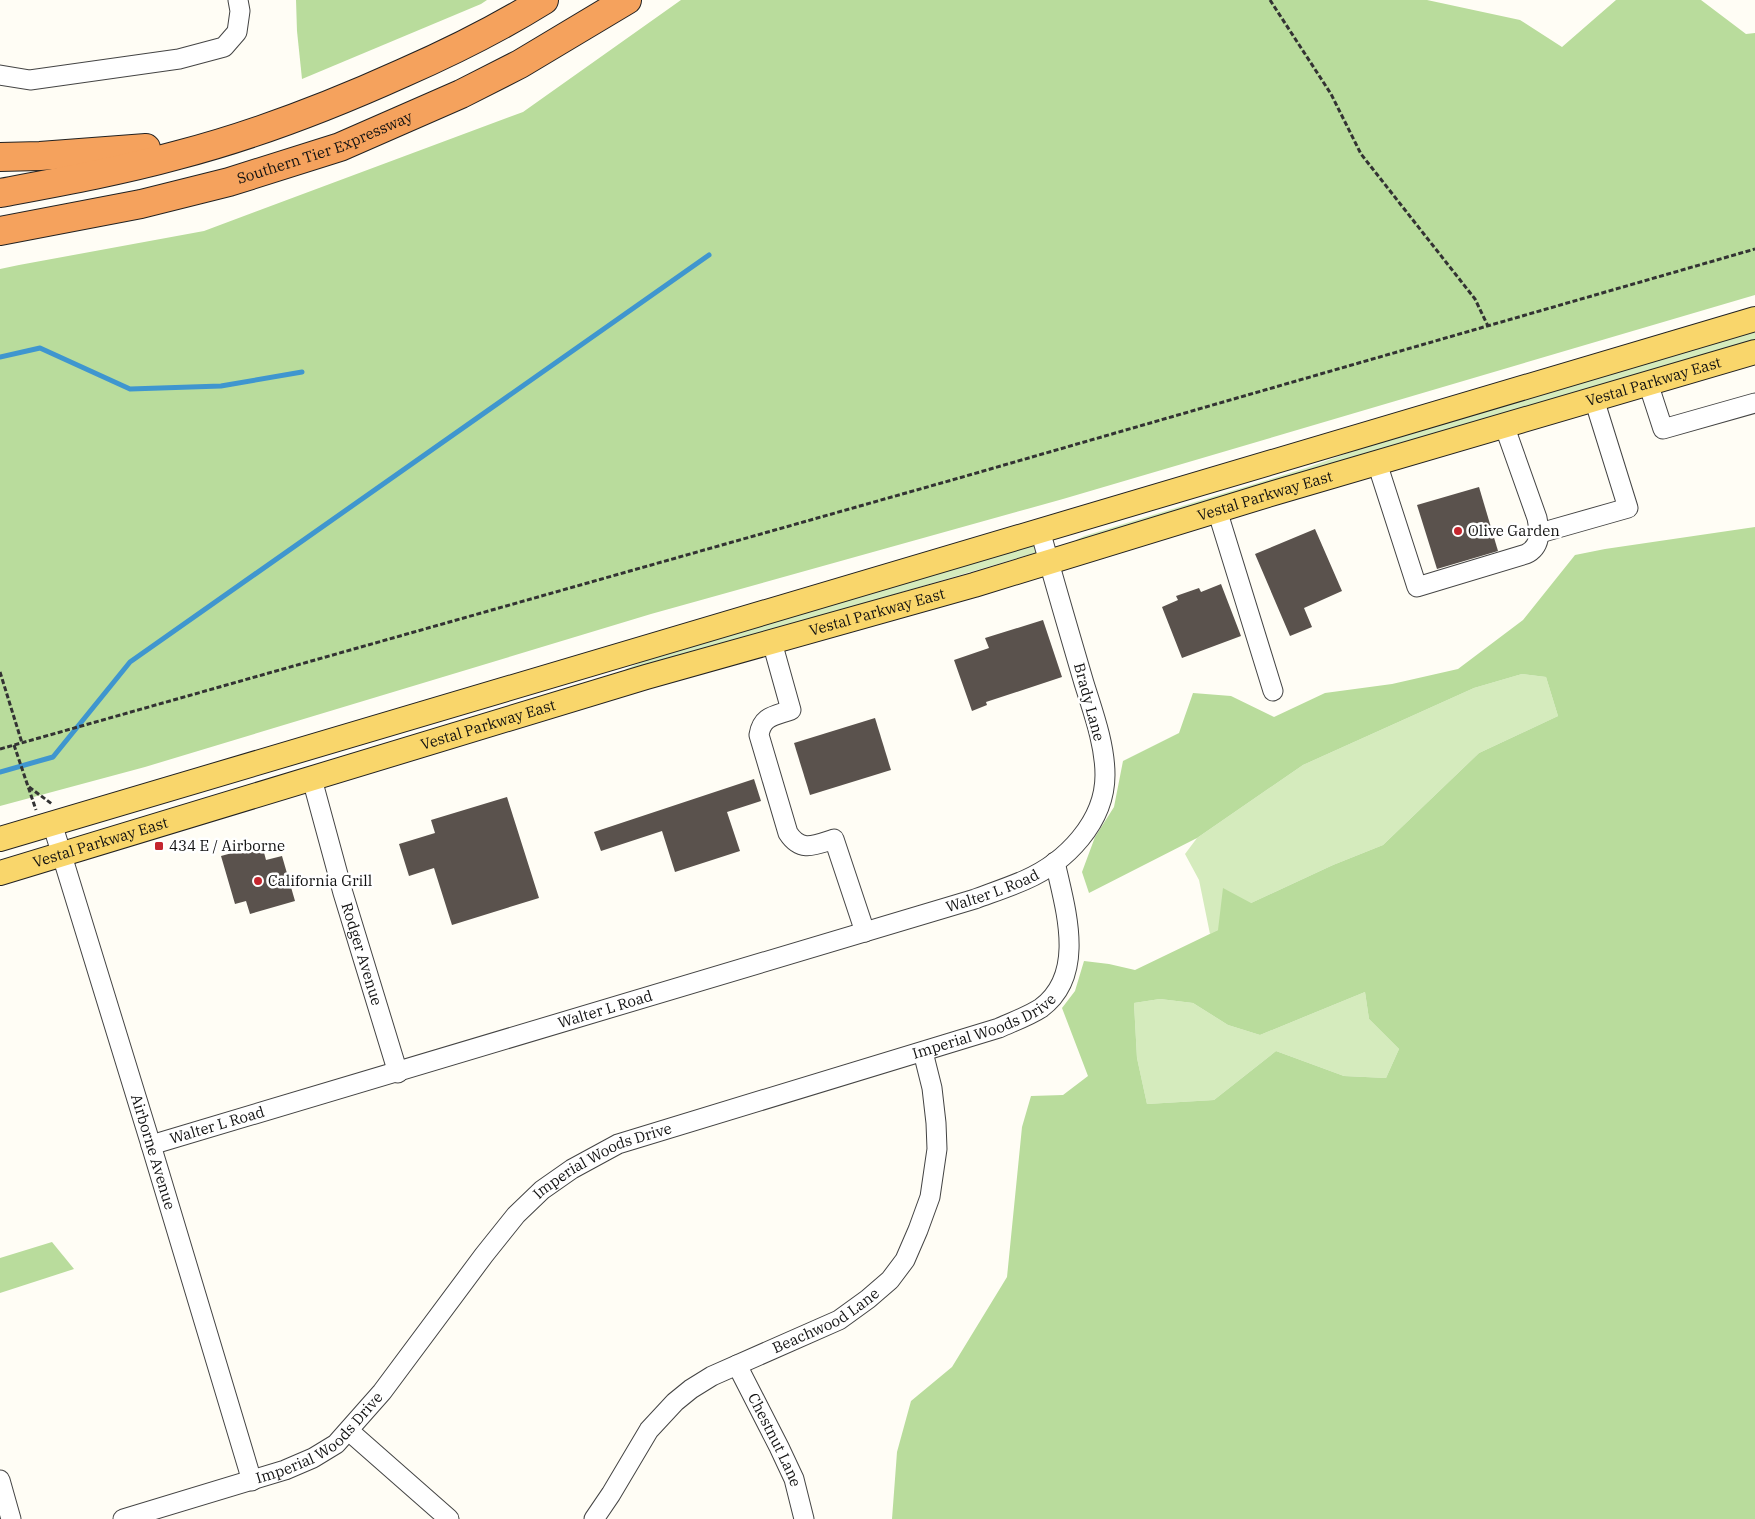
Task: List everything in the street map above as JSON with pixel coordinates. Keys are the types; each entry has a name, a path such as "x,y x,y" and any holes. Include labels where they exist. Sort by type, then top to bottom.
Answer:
{"highway":[{"path":"0,192 178,155 266,128 349,98 423,64 478,37 544,0"},
{"name":"Southern Tier Expressway","path":"0,232 142,204 229,182 340,147 486,82 528,60 627,0"},
{"path":"0,156 40,156 146,148 266,128"},
{"path":"0,246 60,221"}],"main road":[{"name":"Vestal Parkway East","path":"0,839 48,814 1040,530 1755,319"},
{"name":"Vestal Parkway East","path":"0,873 646,677 974,585 1217,510 1755,352"}],"street":[{"path":"0,75 30,80 178,59 224,47 237,32 240,11 238,0"},
{"path":"1648,383 1663,429 1755,402"},
{"path":"1540,534 1628,508 1594,399"},
{"path":"1377,463 1417,587 1532,552 1538,543 1540,534 1537,518 1504,426"},
{"path":"1217,510 1273,690"},
{"name":"Brady Lane","path":"1040,530 1093,712 1105,773 1104,791 1099,809 1083,837 1055,862"},
{"path":"772,642 791,710 767,718 760,726 759,735 788,833 794,842 801,845 810,846 834,839 864,932"},
{"name":"Rodger Avenue","path":"312,779 344,898 398,1073"},
{"name":"Airborne Avenue","path":"48,814 151,1145 252,1481"},
{"name":"Walter L Road","path":"151,1145 398,1073 975,899 1026,880 1055,862"},
{"name":"Imperial Woods Drive","path":"123,1519 285,1470 314,1458 336,1444 382,1392 516,1215 542,1190 572,1169 618,1144 999,1028 1041,1008 1063,980 1070,954 1066,911 1055,862"},
{"name":"Beachwood Lane","path":"594,1519 649,1430 691,1388 712,1376 839,1320 890,1280 905,1260 930,1197 936,1149 933,1096 924,1052"},
{"name":"Chestnut Lane","path":"737,1365 780,1446 794,1479 804,1519"},
{"path":"349,1431 449,1519"},
{"path":"0,1480 11,1519"}],"path":[{"path":"1270,0 1332,94 1361,154 1475,299 1488,326"},
{"path":"0,749 940,483 1755,249"},
{"path":"0,672 22,743"},
{"path":"14,745 28,786 48,814"},
{"path":"28,786 48,814"}],"green space":[{"path":"296,0 487,0 302,79"},
{"path":"681,0 1427,0 1520,20 1562,47 1616,0 1701,0 1746,34 1755,33 1755,295 1063,499 651,614 145,767 0,806 0,269 204,231 523,112"},
{"path":"1755,329 1755,340 1079,544 1076,540 1306,468 1362,448"},
{"path":"1755,527 1755,1519 892,1519 897,1452 911,1401 952,1367 1007,1277 1022,1127 1031,1096 1063,1095 1088,1076 1062,1008 1075,991 1084,961 1135,970 1218,930 1223,888 1251,903 1333,865 1383,845 1479,753 1558,716 1546,677 1522,674 1474,688 1303,765 1197,838 1089,893 1082,872 1095,837 1114,807 1123,761 1179,733 1193,693 1231,696 1274,717 1325,693 1392,684 1458,669 1523,620 1575,555","holes":["1365,992 1369,1019 1399,1049 1386,1078 1344,1076 1276,1051 1214,1100 1147,1104 1137,1058 1134,1003 1160,999 1193,1003 1228,1025 1260,1035"]},
{"path":"1034,542 1038,552 620,675 626,669 673,648"},
{"path":"1522,674 1546,677 1558,716 1479,753 1383,845 1333,865 1251,903 1218,930 1210,934 1199,880 1185,854 1197,838 1303,765 1474,688"},
{"path":"1365,992 1369,1019 1399,1049 1386,1078 1344,1076 1276,1051 1214,1100 1147,1104 1137,1058 1134,1003 1160,999 1193,1003 1228,1025 1260,1035"},
{"path":"52,1242 74,1269 0,1293 0,1258"}],"building":[{"name":"Olive Garden","path":"1479,487 1498,551 1437,569 1417,505"},
{"path":"1315,529 1342,591 1304,608 1312,627 1290,636 1255,554"},
{"path":"1221,584 1241,636 1182,658 1162,607 1178,600 1176,596 1199,588 1201,592"},
{"path":"1043,620 1062,677 986,702 987,705 972,711 954,660 989,648 985,638"},
{"path":"875,718 891,770 810,795 794,743"},
{"path":"754,779 761,801 727,812 740,851 675,872 662,831 601,851 594,832"},
{"path":"507,797 539,898 452,925 434,868 409,876 399,844 435,833 431,820"},
{"name":"California Grill","path":"262,845 266,860 282,856 295,901 250,914 246,901 235,904 221,856"}],"waterway":[{"path":"0,772 53,757 130,662 709,255"},
{"path":"0,357 40,348 130,389 221,386 302,372"}],"place":[{"name":"Olive Garden","path":"1458,531"},
{"name":"434 E / Airborne","path":"159,846"},
{"name":"California Grill","path":"258,881"}]}
